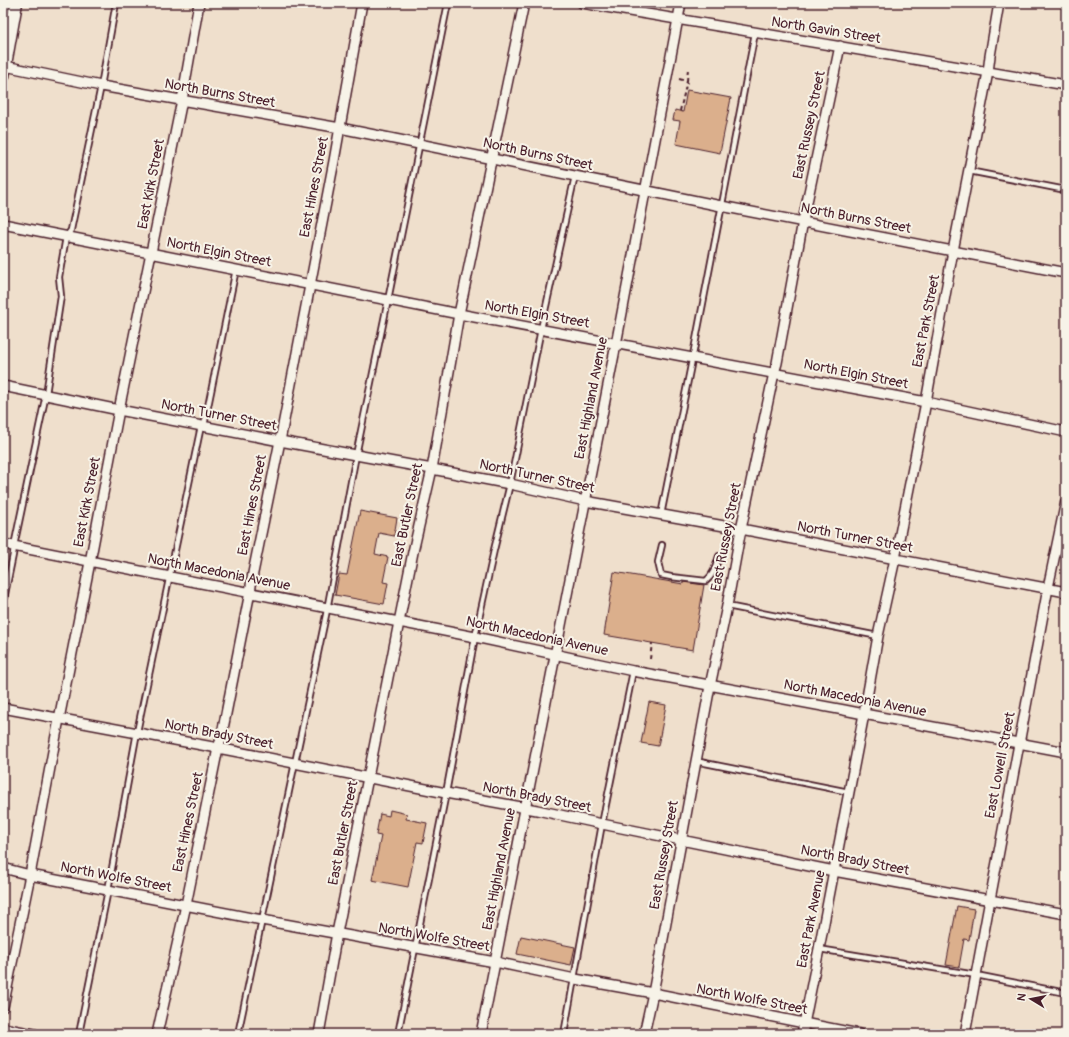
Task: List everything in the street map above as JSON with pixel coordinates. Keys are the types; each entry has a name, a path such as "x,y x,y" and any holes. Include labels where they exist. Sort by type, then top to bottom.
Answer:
{"street":[{"path":"4,71 16,3"},
{"name":"East Kirk Street","path":"3,1007 30,875 119,410 182,100 199,3"},
{"name":"East Hines Street","path":"157,1034 221,738 250,592 252,573 280,441 340,128 362,3"},
{"name":"East Butler Street","path":"319,1034 337,933 413,552 432,469 459,314 524,3"},
{"name":"North Gavin Street","path":"582,3 1066,85"},
{"name":"East Highland Avenue","path":"481,1034 617,343 681,3"},
{"name":"East Park Street","path":"864,714 878,636 926,402 988,72 999,3"},
{"name":"East Russey Street","path":"644,1034 653,993 695,761 741,529 777,363 803,221 840,46"},
{"name":"North Burns Street","path":"4,71 101,86 340,128 721,206 1066,273"},
{"name":"North Elgin Street","path":"3,224 459,314 926,402 1066,432"},
{"name":"North Turner Street","path":"3,386 119,410 510,484 585,501 741,529 1066,592"},
{"name":"East Lowell Street","path":"965,1034 1048,588 1066,502"},
{"name":"North Macedonia Avenue","path":"3,544 475,636 633,671 1066,752"},
{"name":"North Brady Street","path":"3,708 137,732 834,870 1066,914"},
{"name":"East Park Avenue","path":"802,1034 820,949 848,792 864,714"},
{"name":"North Wolfe Street","path":"3,868 30,875 262,920 495,962 574,979 860,1034"},
{"path":"3,1028 34,1034"}],"lane":[{"path":"3,604 46,394 61,296 59,277 66,237 71,230 101,86 116,3"},
{"path":"238,1034 328,607 356,455 448,3"},
{"path":"661,515 755,33"},
{"path":"969,171 1066,190"},
{"path":"398,1034 446,793 475,636 510,484 541,329 575,175"},
{"path":"79,1034 108,890 137,732 236,269"},
{"path":"662,545 658,562 661,575 671,577 706,581 716,568 718,556"},
{"path":"726,606 878,636"},
{"path":"564,1034 602,824 633,671"},
{"path":"695,761 848,792"},
{"path":"820,949 976,975 1066,993"}],"path":[{"path":"680,111 687,81 688,68"},
{"path":"679,79 687,81"},
{"path":"650,659 652,643"}],"building":[{"path":"687,90 731,98 720,153 676,144 680,121 673,120 675,110 683,112"},
{"path":"360,511 397,518 394,536 379,533 375,554 388,557 383,582 388,583 384,604 335,595 339,574 347,575"},
{"path":"614,572 683,584 683,582 704,585 693,650 604,635"},
{"path":"649,702 666,705 658,746 641,743"},
{"path":"390,810 407,814 406,819 427,823 423,843 417,842 408,887 372,880 381,836 376,835 380,814 389,816"},
{"path":"957,906 974,909 969,940 964,939 959,967 946,965"},
{"path":"521,936 575,947 571,965 517,954"}]}
